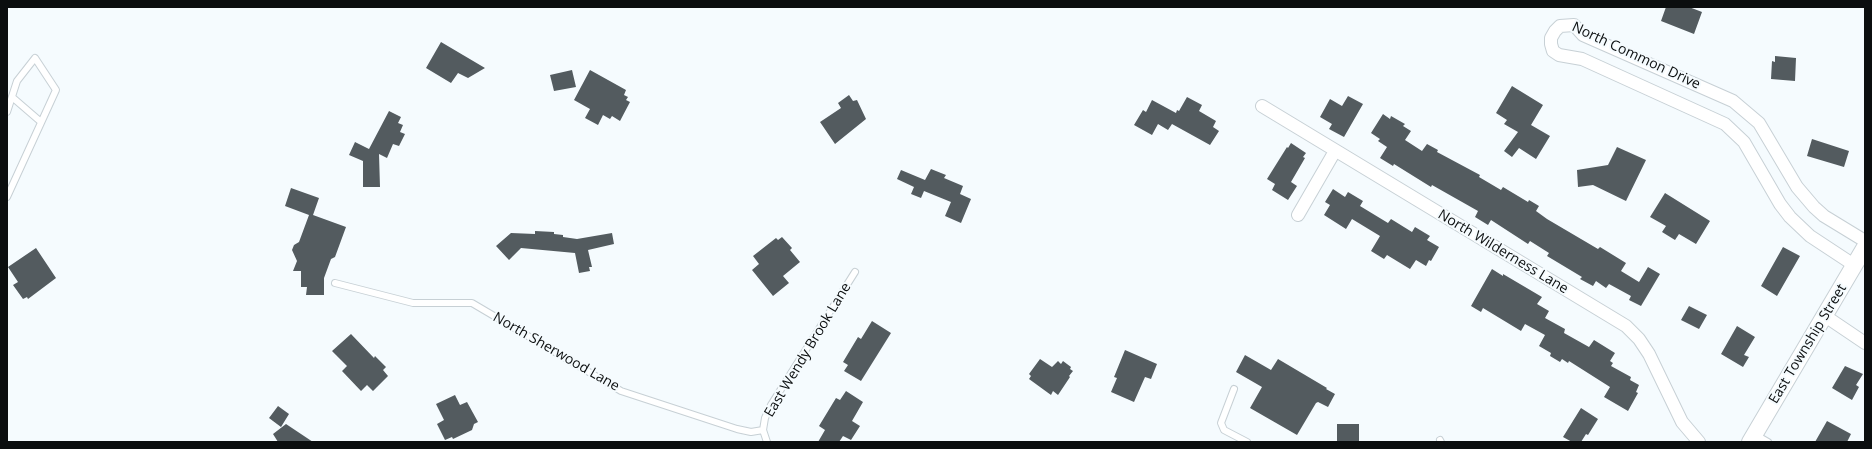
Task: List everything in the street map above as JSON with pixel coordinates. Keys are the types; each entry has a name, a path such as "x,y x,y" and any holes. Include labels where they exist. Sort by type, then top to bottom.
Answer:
{"street":[{"name":"North Common Drive","path":"1854,265 1810,236 1790,217 1780,204 1744,142 1725,124 1582,59 1559,55 1553,51 1551,44 1551,38 1555,31 1560,26 1574,25 1583,35 1733,101 1750,115 1762,128 1798,187 1814,207 1824,216 1865,241"},
{"name":"North Wilderness Lane","path":"1262,106 1626,326 1639,339 1649,354 1682,422 1693,438 1699,442"},
{"path":"1298,215 1335,151"},
{"name":"East Township Street","path":"1757,439 1865,247"},
{"path":"1825,316 1865,343"}],"lane":[{"path":"7,112 17,81 35,58 56,90 7,195"},
{"path":"12,97 41,122"},
{"name":"East Wendy Brook Lane","path":"763,430 765,418 771,405 855,272"},
{"name":"North Sherwood Lane","path":"335,283 413,304 472,303 621,391 737,429 751,432 763,430"},
{"path":"1234,388 1221,423 1224,430 1247,442"},
{"path":"763,430 767,442"}],"building":[{"path":"1666,7 1689,7 1702,12 1694,34 1661,21"},
{"path":"441,42 485,68 468,78 458,73 451,83 426,68"},
{"path":"1775,56 1796,58 1795,81 1771,79 1772,61 1775,62"},
{"path":"572,70 576,87 554,91 550,75"},
{"path":"590,70 626,90 624,95 628,97 626,100 630,102 620,121 612,116 610,119 603,115 598,125 585,118 590,109 574,100"},
{"path":"1512,86 1543,105 1531,125 1550,136 1536,159 1519,148 1512,157 1504,151 1518,132 1504,124 1507,120 1496,113"},
{"path":"849,95 853,101 857,100 866,119 835,144 820,122 841,108 838,103"},
{"path":"1348,96 1363,104 1344,137 1329,129 1332,124 1320,117 1330,99 1342,106"},
{"path":"1187,97 1202,105 1199,111 1216,121 1213,127 1219,131 1210,145 1172,124 1168,130 1158,124 1152,135 1134,125 1143,110 1146,112 1152,100 1176,113 1177,110 1179,111"},
{"path":"389,111 401,117 398,123 403,125 400,132 405,134 399,146 393,144 387,158 379,154 380,187 363,187 363,161 349,155 355,142 369,149"},
{"path":"1383,114 1390,119 1391,116 1405,124 1403,126 1411,131 1405,140 1422,151 1427,144 1438,150 1437,152 1480,175 1479,177 1501,190 1503,187 1528,202 1529,200 1539,206 1536,211 1547,219 1598,249 1600,247 1626,263 1621,271 1639,282 1648,267 1660,274 1641,306 1629,300 1631,296 1609,284 1606,288 1596,281 1593,286 1580,279 1582,277 1547,256 1549,253 1530,241 1528,244 1491,220 1488,225 1475,217 1478,211 1432,185 1431,187 1394,164 1393,166 1380,158 1387,147 1378,141 1380,139 1371,133"},
{"path":"1812,139 1849,151 1844,167 1807,156"},
{"path":"1291,143 1306,153 1303,157 1305,158 1291,182 1297,186 1288,200 1272,190 1275,184 1267,179"},
{"path":"1617,147 1646,160 1626,201 1593,185 1578,187 1577,170 1608,165"},
{"path":"931,169 946,175 944,178 963,186 960,194 971,199 961,223 945,216 951,202 924,191 921,198 911,194 914,187 897,179 901,170 925,180"},
{"path":"291,188 319,198 313,215 346,227 335,257 331,259 324,278 324,295 306,295 307,287 301,287 301,271 293,271 297,261 292,250 294,245 299,242 309,215 285,206"},
{"path":"1333,189 1345,197 1348,192 1363,201 1360,206 1388,223 1391,219 1412,232 1415,227 1430,236 1427,240 1439,247 1431,261 1429,260 1426,266 1416,260 1410,269 1387,255 1384,259 1371,251 1380,236 1352,219 1346,229 1324,215 1330,205 1325,202"},
{"path":"1665,193 1710,221 1696,244 1679,234 1675,240 1662,232 1666,226 1650,217"},
{"path":"535,231 554,232 554,234 563,235 563,237 577,239 612,233 614,244 588,250 592,267 589,267 590,271 579,273 575,253 521,248 509,260 496,246 511,233 535,234"},
{"path":"782,237 792,248 790,250 800,262 783,276 789,283 773,296 752,270 759,264 753,256 776,238 778,240"},
{"path":"1783,247 1800,256 1777,296 1761,286"},
{"path":"36,248 56,278 28,299 27,297 23,299 13,285 18,282 8,267"},
{"path":"1492,269 1542,297 1537,304 1549,311 1545,318 1565,329 1564,333 1589,347 1594,340 1615,353 1610,361 1613,363 1611,366 1631,377 1630,380 1639,385 1636,392 1638,393 1628,411 1604,397 1610,387 1569,361 1568,363 1562,359 1560,362 1550,356 1551,353 1539,346 1545,335 1525,324 1521,331 1483,308 1481,312 1471,306"},
{"path":"1689,306 1707,315 1699,329 1681,320"},
{"path":"872,321 891,333 861,381 844,371 848,365 843,362 858,337 861,339"},
{"path":"1737,326 1755,337 1744,355 1749,357 1743,367 1721,354"},
{"path":"351,334 374,358 375,356 386,367 383,370 388,376 373,391 367,385 361,391 342,371 347,366 332,351"},
{"path":"1125,350 1157,364 1151,379 1145,377 1134,402 1111,392 1117,378 1114,377"},
{"path":"1245,355 1271,370 1278,359 1335,394 1328,407 1318,402 1316,403 1297,435 1250,408 1262,387 1236,372"},
{"path":"1040,359 1052,367 1058,361 1061,364 1063,361 1071,367 1070,369 1073,371 1058,395 1053,391 1051,395 1029,379 1031,376 1029,374"},
{"path":"1845,366 1863,374 1856,385 1859,387 1852,400 1832,388"},
{"path":"846,391 863,402 852,421 860,426 851,440 843,436 839,442 818,442 825,430 819,426 836,398 840,400"},
{"path":"455,395 460,405 467,402 478,422 474,424 472,430 453,439 452,437 445,440 437,424 444,420 436,404"},
{"path":"278,406 289,414 281,427 269,418"},
{"path":"1581,408 1598,419 1588,435 1586,434 1581,442 1572,442 1563,437"},
{"path":"1827,421 1851,434 1847,442 1815,442"},
{"path":"286,424 313,442 278,442 273,434"},
{"path":"1337,424 1359,424 1359,442 1337,442"}]}
